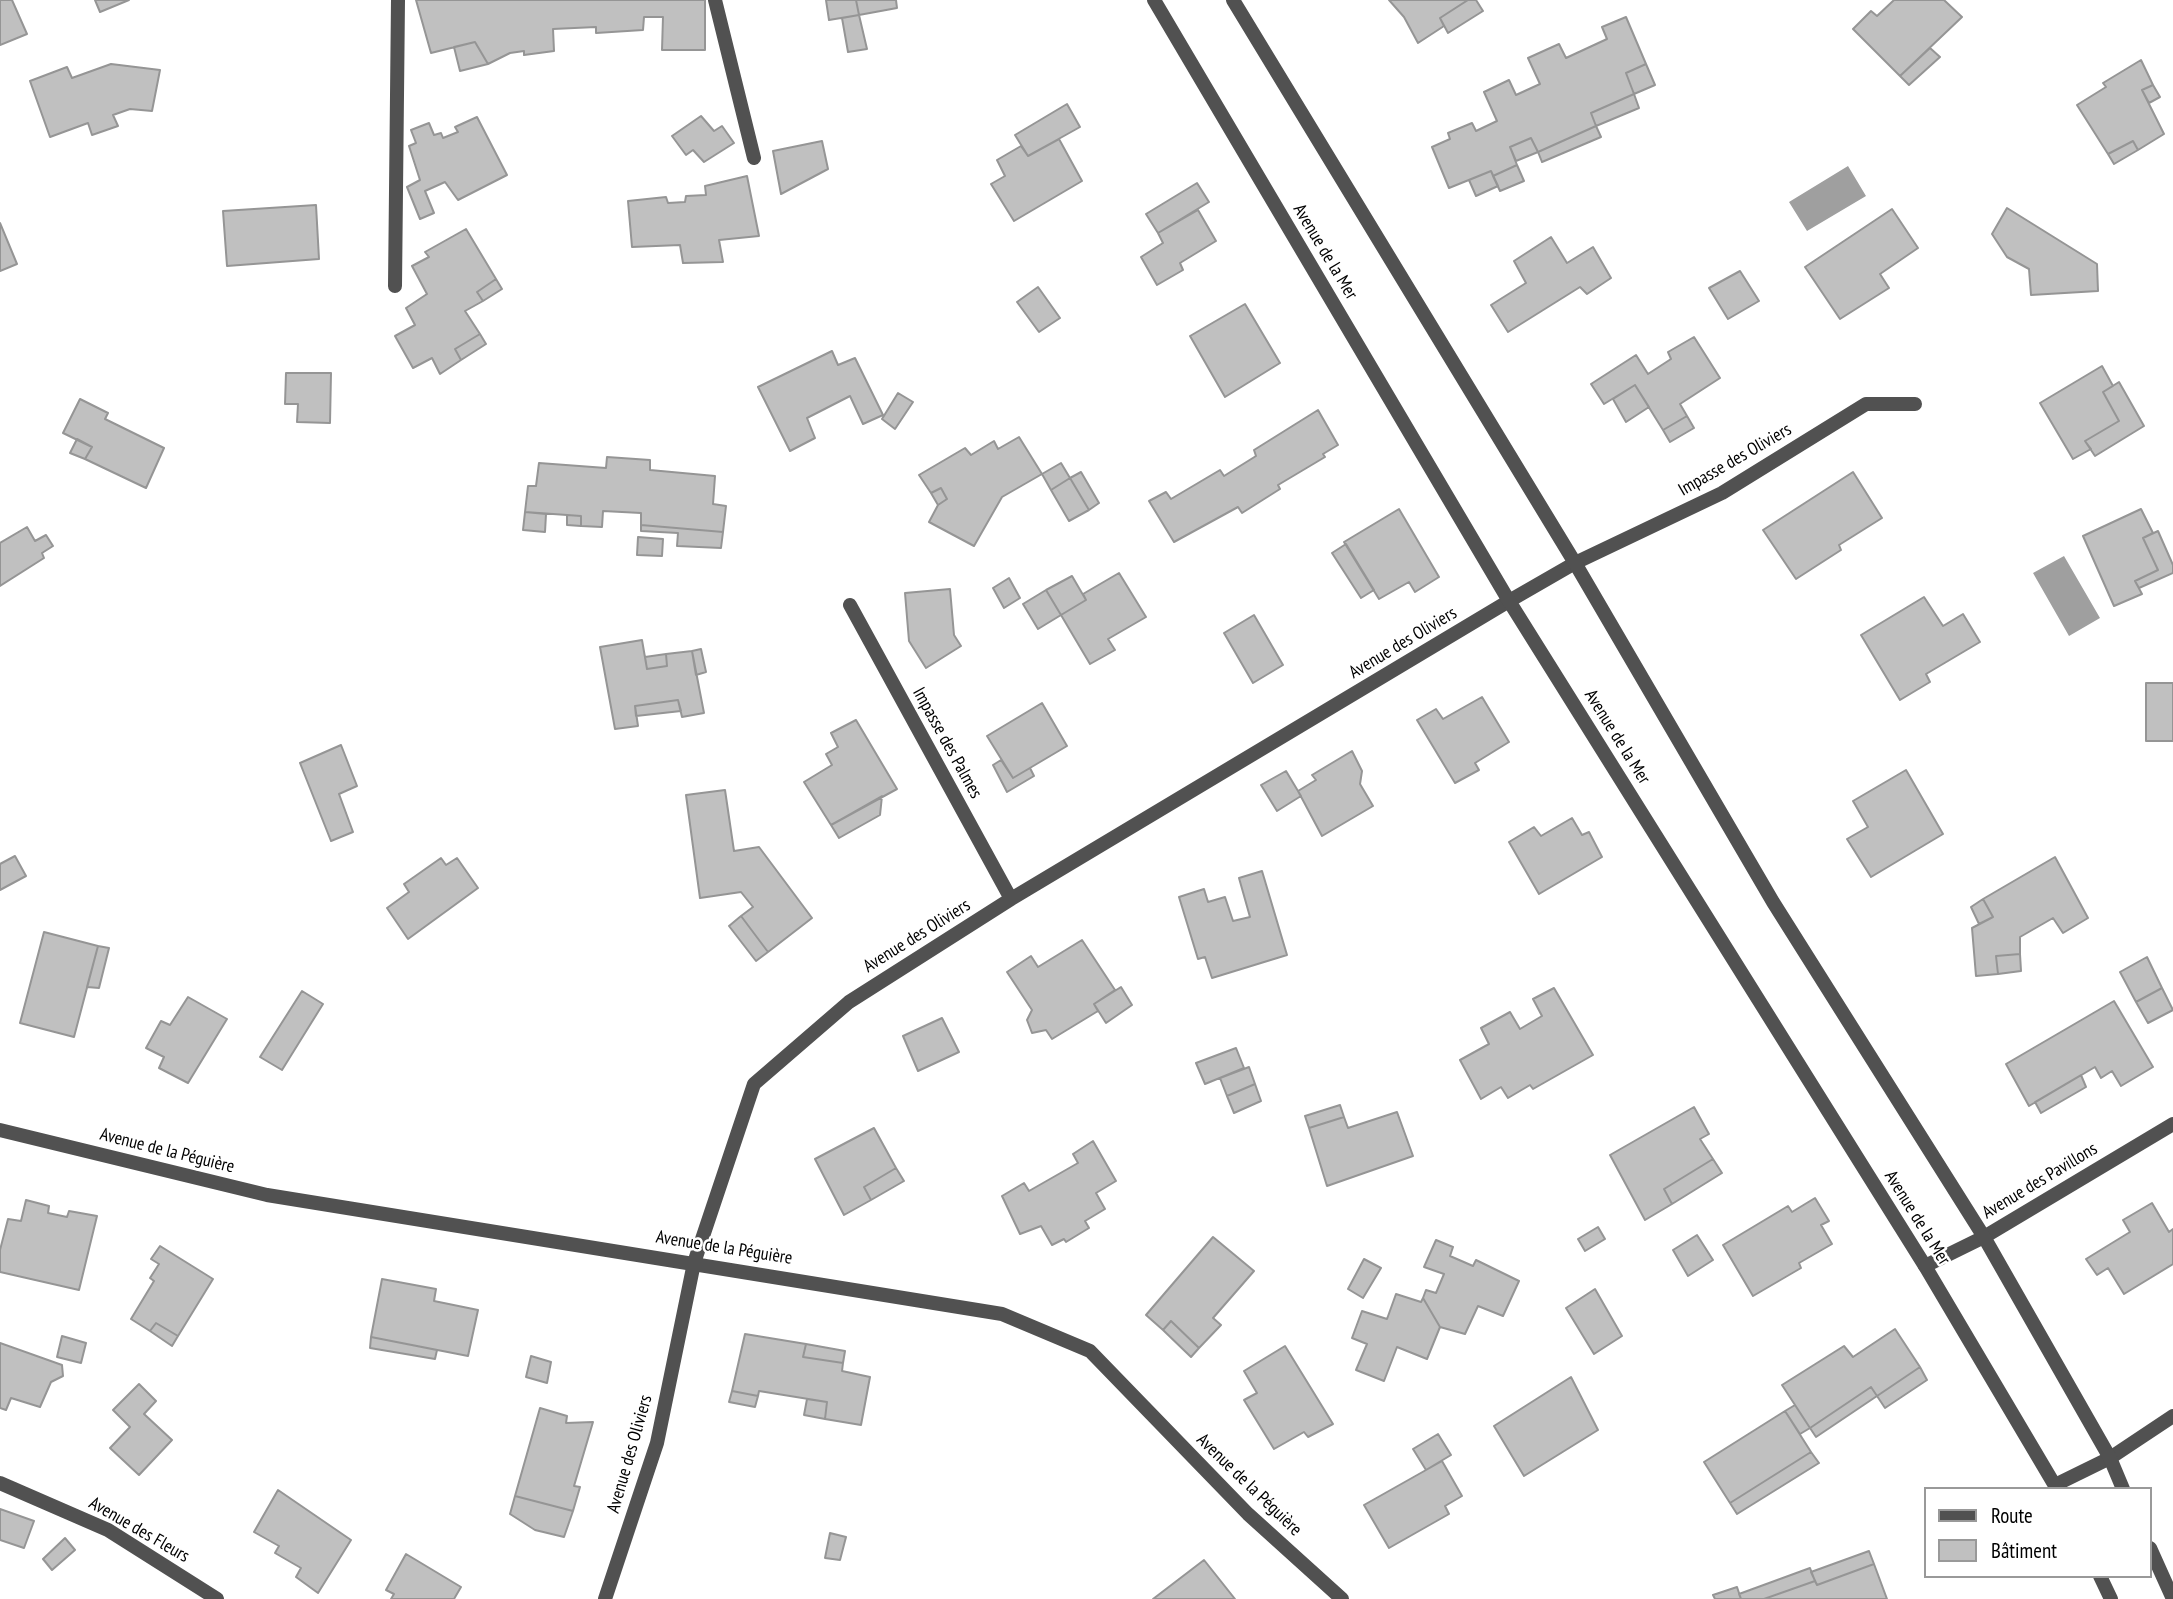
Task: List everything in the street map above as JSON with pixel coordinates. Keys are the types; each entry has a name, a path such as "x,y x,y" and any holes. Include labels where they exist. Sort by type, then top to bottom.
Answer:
{"street":[{"path":"395,286 398,0"},
{"path":"715,0 754,158"},
{"name":"Avenue de la Mer","path":"1154,0 1509,601 1925,1266 2056,1487"},
{"path":"1233,0 1575,563 1773,902 1984,1237 2110,1458 2122,1487"},
{"name":"Impasse des Oliviers","path":"1575,563 1722,493 1867,404 1915,404"},
{"name":"Avenue des Oliviers","path":"605,1599 657,1443 694,1263 754,1084 849,1002 1011,899 1575,563"},
{"name":"Impasse des Palmes","path":"850,605 1011,899"},
{"name":"Avenue des Pavillons","path":"1925,1266 1984,1237 2173,1124"},
{"name":"Avenue de la Péguière","path":"0,1130 267,1195 1002,1314 1090,1351 1248,1514 1342,1599"},
{"path":"2056,1487 2110,1458 2173,1416"},
{"name":"Avenue des Fleurs","path":"0,1483 107,1530 217,1599"},
{"path":"2152,1552 2173,1599"},
{"path":"2101,1578 2111,1599"}],"shaded area":[{"path":"1848,166 1866,196 1807,231 1789,202"},
{"path":"2064,556 2100,618 2069,636 2033,573"}],"building":[{"path":"0,0 12,0 27,34 0,45"},
{"path":"95,0 129,0 100,12"},
{"path":"416,0 705,0 705,50 662,50 663,17 644,17 643,30 596,33 596,27 553,29 554,51 524,55 524,51 510,53 488,64 475,42 431,53"},
{"path":"826,0 856,0 859,15 829,20"},
{"path":"856,0 896,0 897,8 859,15"},
{"path":"1389,0 1468,0 1440,18 1444,26 1418,43 1404,17"},
{"path":"1468,0 1476,0 1483,11 1448,33 1440,18"},
{"path":"1894,0 1944,0 1962,17 1900,76 1853,29 1871,11 1877,16"},
{"path":"859,15 867,49 848,52 842,18"},
{"path":"1626,17 1646,64 1626,73 1634,94 1591,113 1596,126 1538,152 1531,138 1510,147 1517,165 1493,176 1491,171 1449,188 1432,147 1450,139 1448,133 1472,123 1476,131 1497,121 1484,92 1509,80 1516,95 1540,84 1528,58 1559,44 1566,58 1607,39 1602,27"},
{"path":"475,42 488,64 460,71 454,47"},
{"path":"1930,48 1940,57 1909,85 1900,76"},
{"path":"2141,60 2153,85 2142,90 2164,134 2138,150 2133,141 2108,154 2077,105 2106,87 2103,83"},
{"path":"111,64 160,70 152,111 130,109 113,115 118,126 92,135 88,123 50,137 30,81 67,67 72,78"},
{"path":"1646,64 1655,85 1634,94 1626,73"},
{"path":"2153,85 2160,97 2149,103 2142,90"},
{"path":"1634,94 1639,108 1596,126 1591,113"},
{"path":"1067,104 1080,127 1028,156 1015,135"},
{"path":"701,116 714,131 722,126 734,143 704,162 693,150 686,155 672,136"},
{"path":"477,117 507,175 458,200 445,182 425,191 434,213 420,219 407,187 420,180 409,146 416,143 411,130 429,123 434,135 441,133 443,138 458,132 455,127"},
{"path":"1596,126 1601,137 1542,162 1538,152"},
{"path":"1531,138 1538,152 1516,161 1510,147"},
{"path":"1059,139 1082,181 1014,221 991,184 1005,176 997,160 1021,146 1028,156"},
{"path":"822,141 828,169 781,194 773,151"},
{"path":"2133,141 2138,150 2114,164 2108,154"},
{"path":"1517,165 1524,181 1500,191 1493,176"},
{"path":"1491,171 1498,186 1476,196 1469,180"},
{"path":"747,176 759,236 719,240 723,262 683,263 680,245 632,247 628,201 666,197 668,203 685,202 686,196 706,195 705,186"},
{"path":"1197,183 1209,202 1158,233 1146,214"},
{"path":"316,205 319,259 227,266 223,211"},
{"path":"2007,208 2097,264 2098,291 2031,295 2029,269 2007,257 1992,234"},
{"path":"1892,209 1918,248 1880,274 1889,288 1840,319 1805,267"},
{"path":"1198,210 1216,241 1180,263 1183,270 1157,285 1141,257 1163,243 1158,233"},
{"path":"0,223 17,264 0,271"},
{"path":"466,229 496,279 477,292 483,301 465,311 480,334 455,349 461,360 440,374 432,358 413,368 395,336 415,325 406,308 427,294 412,266 429,257 425,252"},
{"path":"1551,237 1567,263 1593,247 1611,278 1587,294 1580,287 1508,332 1491,305 1526,283 1514,261"},
{"path":"1740,271 1759,301 1728,319 1709,288"},
{"path":"496,279 502,289 483,301 477,292"},
{"path":"1038,287 1060,318 1039,332 1017,302"},
{"path":"1245,304 1280,363 1225,397 1190,336"},
{"path":"480,334 486,344 461,360 455,349"},
{"path":"1694,337 1720,378 1680,404 1687,416 1663,430 1635,385 1604,404 1591,384 1636,355 1648,374 1671,359 1668,352"},
{"path":"832,351 838,365 855,358 883,415 863,424 850,396 807,418 815,438 790,451 758,387"},
{"path":"2102,366 2113,386 2103,392 2119,421 2085,441 2091,449 2073,459 2040,403"},
{"path":"286,373 331,373 330,423 297,422 298,404 285,404"},
{"path":"2119,382 2144,426 2095,456 2085,441 2119,421 2103,392"},
{"path":"1635,385 1649,407 1626,422 1613,399"},
{"path":"898,393 913,402 895,429 882,419"},
{"path":"80,399 108,413 105,419 164,448 146,488 85,459 92,447 63,433"},
{"path":"1318,410 1338,445 1323,454 1325,457 1278,485 1280,489 1242,513 1238,507 1174,542 1149,501 1166,492 1171,499 1220,470 1224,476 1256,456 1254,450"},
{"path":"1687,416 1694,428 1670,442 1663,430"},
{"path":"1019,437 1042,474 1002,497 974,546 929,522 938,505 947,499 941,488 931,493 919,475 965,448 971,455 994,441 998,449"},
{"path":"77,439 92,447 85,459 70,453"},
{"path":"607,457 650,460 650,470 715,476 713,504 726,506 723,532 641,525 641,513 603,511 602,527 581,526 581,516 525,512 528,486 536,486 539,463 606,468"},
{"path":"1061,463 1070,478 1051,490 1042,474"},
{"path":"1081,472 1099,503 1089,510 1070,478"},
{"path":"1853,472 1882,518 1839,545 1841,550 1796,579 1763,530"},
{"path":"1070,478 1089,510 1069,521 1051,490"},
{"path":"941,488 947,499 938,505 931,493"},
{"path":"1399,509 1439,577 1415,592 1409,582 1379,599 1344,542"},
{"path":"2141,509 2153,533 2143,538 2158,570 2135,581 2142,594 2114,606 2083,536"},
{"path":"525,512 546,514 545,532 523,530"},
{"path":"567,515 581,516 581,526 567,525"},
{"path":"641,525 723,532 721,548 677,546 678,533 641,531"},
{"path":"27,527 35,541 46,535 53,546 42,553 44,558 0,586 0,543"},
{"path":"2158,531 2173,565 2173,573 2139,588 2135,581 2158,570 2143,538"},
{"path":"638,537 663,539 662,556 637,555"},
{"path":"1346,544 1374,590 1361,598 1332,553"},
{"path":"1119,573 1146,617 1108,639 1115,650 1090,664 1061,615 1086,600 1083,594"},
{"path":"1072,576 1086,600 1061,615 1046,590"},
{"path":"1009,578 1020,598 1004,608 993,588"},
{"path":"950,589 954,635 961,646 926,668 909,641 905,593"},
{"path":"1046,590 1061,615 1038,629 1023,604"},
{"path":"1924,597 1943,626 1963,614 1980,642 1926,674 1930,682 1900,700 1861,635"},
{"path":"1254,615 1283,665 1253,683 1224,633"},
{"path":"642,640 647,669 667,666 666,654 692,651 704,713 682,717 678,700 635,706 638,726 615,729 600,647"},
{"path":"701,649 706,672 696,675 692,651"},
{"path":"666,654 667,666 647,669 645,657"},
{"path":"2146,683 2173,683 2173,741 2146,741"},
{"path":"1482,697 1509,742 1475,763 1479,770 1455,783 1417,720 1436,709 1443,719"},
{"path":"678,700 681,711 636,716 635,706"},
{"path":"1042,703 1067,746 1013,778 987,736"},
{"path":"856,720 897,789 831,825 804,782 832,765 826,754 838,747 831,733"},
{"path":"341,745 357,786 339,794 353,832 331,841 300,763"},
{"path":"1352,751 1362,771 1360,784 1373,806 1322,836 1298,791 1316,780 1312,775"},
{"path":"1001,760 1013,778 1030,768 1034,776 1007,792 993,765"},
{"path":"1906,770 1943,834 1871,877 1847,839 1868,827 1853,801"},
{"path":"1286,771 1301,796 1277,811 1261,785"},
{"path":"725,790 734,851 759,847 812,918 768,952 741,916 753,907 741,892 700,898 686,795"},
{"path":"882,796 880,815 839,838 831,825"},
{"path":"1572,818 1582,835 1589,832 1602,857 1539,894 1509,842 1534,827 1541,836"},
{"path":"15,856 26,876 0,890 0,864"},
{"path":"2055,857 2088,918 2063,933 2053,918 2020,937 2020,954 1996,956 1998,974 1976,976 1972,928 1993,917 1983,899"},
{"path":"441,858 446,865 457,858 478,888 408,939 387,908 409,892 404,884"},
{"path":"1262,871 1287,955 1212,978 1205,957 1198,959 1179,897 1204,889 1208,902 1225,897 1233,921 1250,917 1239,878"},
{"path":"1983,899 1993,917 1979,924 1971,907"},
{"path":"741,916 768,952 756,961 729,926"},
{"path":"44,932 98,946 74,1037 20,1023"},
{"path":"1082,940 1115,990 1094,1004 1098,1011 1052,1039 1046,1030 1032,1033 1027,1020 1032,1010 1007,972 1031,956 1038,967"},
{"path":"98,946 109,948 99,988 87,987"},
{"path":"2020,954 2021,971 1998,974 1996,956"},
{"path":"2147,957 2162,988 2136,1002 2120,972"},
{"path":"1121,987 1132,1005 1106,1023 1094,1004"},
{"path":"1554,988 1593,1055 1533,1089 1530,1085 1508,1098 1501,1087 1481,1099 1460,1060 1489,1044 1481,1028 1510,1012 1520,1029 1542,1016 1533,999"},
{"path":"2162,988 2173,1010 2148,1023 2136,1002"},
{"path":"302,991 323,1004 282,1070 260,1057"},
{"path":"188,997 227,1019 188,1083 159,1068 164,1057 146,1048 161,1021 170,1025"},
{"path":"2114,1001 2153,1067 2121,1086 2112,1071 2101,1078 2095,1067 2029,1106 2006,1064"},
{"path":"942,1018 959,1052 918,1071 903,1036"},
{"path":"1236,1048 1244,1068 1205,1084 1196,1063"},
{"path":"1249,1067 1255,1084 1227,1096 1220,1078"},
{"path":"2081,1075 2086,1087 2041,1113 2035,1102"},
{"path":"1255,1084 1261,1101 1234,1113 1227,1096"},
{"path":"1340,1105 1344,1117 1309,1128 1305,1116"},
{"path":"1694,1107 1709,1134 1700,1139 1713,1159 1664,1189 1672,1204 1645,1220 1610,1155"},
{"path":"1397,1112 1413,1156 1327,1186 1309,1128 1344,1117 1348,1128"},
{"path":"874,1128 896,1168 864,1187 871,1200 844,1215 815,1159"},
{"path":"1093,1141 1116,1181 1096,1193 1105,1209 1085,1221 1089,1228 1066,1242 1064,1239 1052,1245 1041,1226 1020,1234 1002,1196 1024,1183 1029,1191 1078,1163 1073,1154"},
{"path":"1713,1159 1722,1173 1672,1204 1664,1189"},
{"path":"896,1168 904,1181 871,1200 864,1187"},
{"path":"1815,1198 1829,1221 1821,1225 1832,1244 1799,1263 1801,1268 1753,1296 1723,1245 1788,1206 1792,1212"},
{"path":"26,1200 49,1206 48,1213 67,1217 69,1211 97,1216 79,1290 0,1272 0,1250 8,1219 21,1221"},
{"path":"2152,1203 2169,1232 2173,1229 2173,1264 2124,1294 2108,1268 2097,1275 2086,1259 2130,1232 2123,1220"},
{"path":"1598,1227 1605,1239 1585,1251 1578,1239"},
{"path":"1697,1235 1713,1260 1688,1276 1673,1250"},
{"path":"1213,1237 1254,1271 1213,1318 1221,1325 1199,1348 1171,1321 1163,1330 1146,1315"},
{"path":"1436,1240 1453,1247 1450,1256 1473,1266 1476,1260 1519,1281 1503,1316 1478,1306 1465,1334 1440,1327 1423,1298 1426,1290 1436,1293 1444,1274 1424,1267"},
{"path":"160,1246 213,1279 178,1336 156,1323 150,1331 131,1319 154,1281 150,1278 159,1264 151,1259"},
{"path":"1364,1259 1381,1268 1363,1298 1348,1289"},
{"path":"382,1279 436,1289 434,1301 478,1310 468,1356 371,1337"},
{"path":"1595,1289 1622,1336 1594,1354 1566,1308"},
{"path":"1396,1294 1421,1302 1423,1298 1440,1327 1427,1359 1397,1347 1384,1381 1356,1370 1367,1344 1352,1338 1362,1311 1387,1319"},
{"path":"1171,1321 1199,1348 1191,1357 1163,1330"},
{"path":"156,1323 178,1336 172,1346 150,1331"},
{"path":"1895,1329 1920,1367 1877,1396 1871,1387 1810,1428 1782,1385 1844,1346 1853,1357"},
{"path":"745,1334 806,1344 803,1357 843,1363 842,1371 870,1377 861,1425 825,1419 827,1402 759,1391 758,1396 732,1391"},
{"path":"62,1336 86,1343 81,1363 57,1357"},
{"path":"371,1337 437,1350 435,1359 370,1348"},
{"path":"0,1343 62,1365 63,1376 51,1382 40,1407 11,1398 6,1410 0,1408"},
{"path":"806,1344 845,1351 843,1363 803,1357"},
{"path":"1285,1346 1333,1424 1308,1437 1304,1432 1274,1449 1244,1400 1257,1393 1244,1371"},
{"path":"531,1356 551,1362 547,1383 526,1377"},
{"path":"1920,1367 1927,1380 1885,1408 1877,1396"},
{"path":"1571,1377 1598,1430 1524,1476 1494,1426"},
{"path":"139,1384 156,1401 144,1414 172,1440 139,1475 110,1448 130,1427 113,1410"},
{"path":"1871,1387 1877,1396 1816,1437 1810,1428"},
{"path":"732,1391 758,1396 755,1407 729,1402"},
{"path":"807,1399 827,1402 825,1419 804,1415"},
{"path":"1795,1405 1810,1428 1800,1434 1785,1411"},
{"path":"540,1408 567,1416 566,1423 593,1422 574,1486 580,1487 573,1511 515,1496"},
{"path":"1785,1411 1811,1452 1730,1503 1704,1462"},
{"path":"1438,1434 1451,1455 1426,1470 1413,1449"},
{"path":"1811,1452 1819,1463 1737,1514 1730,1503"},
{"path":"1442,1461 1462,1496 1445,1506 1449,1514 1389,1548 1364,1505"},
{"path":"278,1490 351,1540 318,1593 296,1577 301,1568 275,1553 279,1546 254,1532"},
{"path":"515,1496 573,1511 564,1537 535,1530 510,1514"},
{"path":"0,1509 34,1521 24,1548 0,1540"},
{"path":"830,1533 846,1537 840,1560 825,1558"},
{"path":"65,1538 75,1550 52,1570 43,1559"},
{"path":"1869,1551 1874,1564 1817,1585 1811,1572"},
{"path":"406,1554 461,1587 454,1599 391,1599 394,1594 386,1590"},
{"path":"1204,1560 1235,1599 1153,1599"},
{"path":"1874,1564 1887,1599 1764,1599 1815,1581 1817,1585"},
{"path":"1810,1568 1815,1581 1764,1599 1741,1599 1739,1594"},
{"path":"1737,1587 1741,1599 1715,1599 1713,1595"}]}
